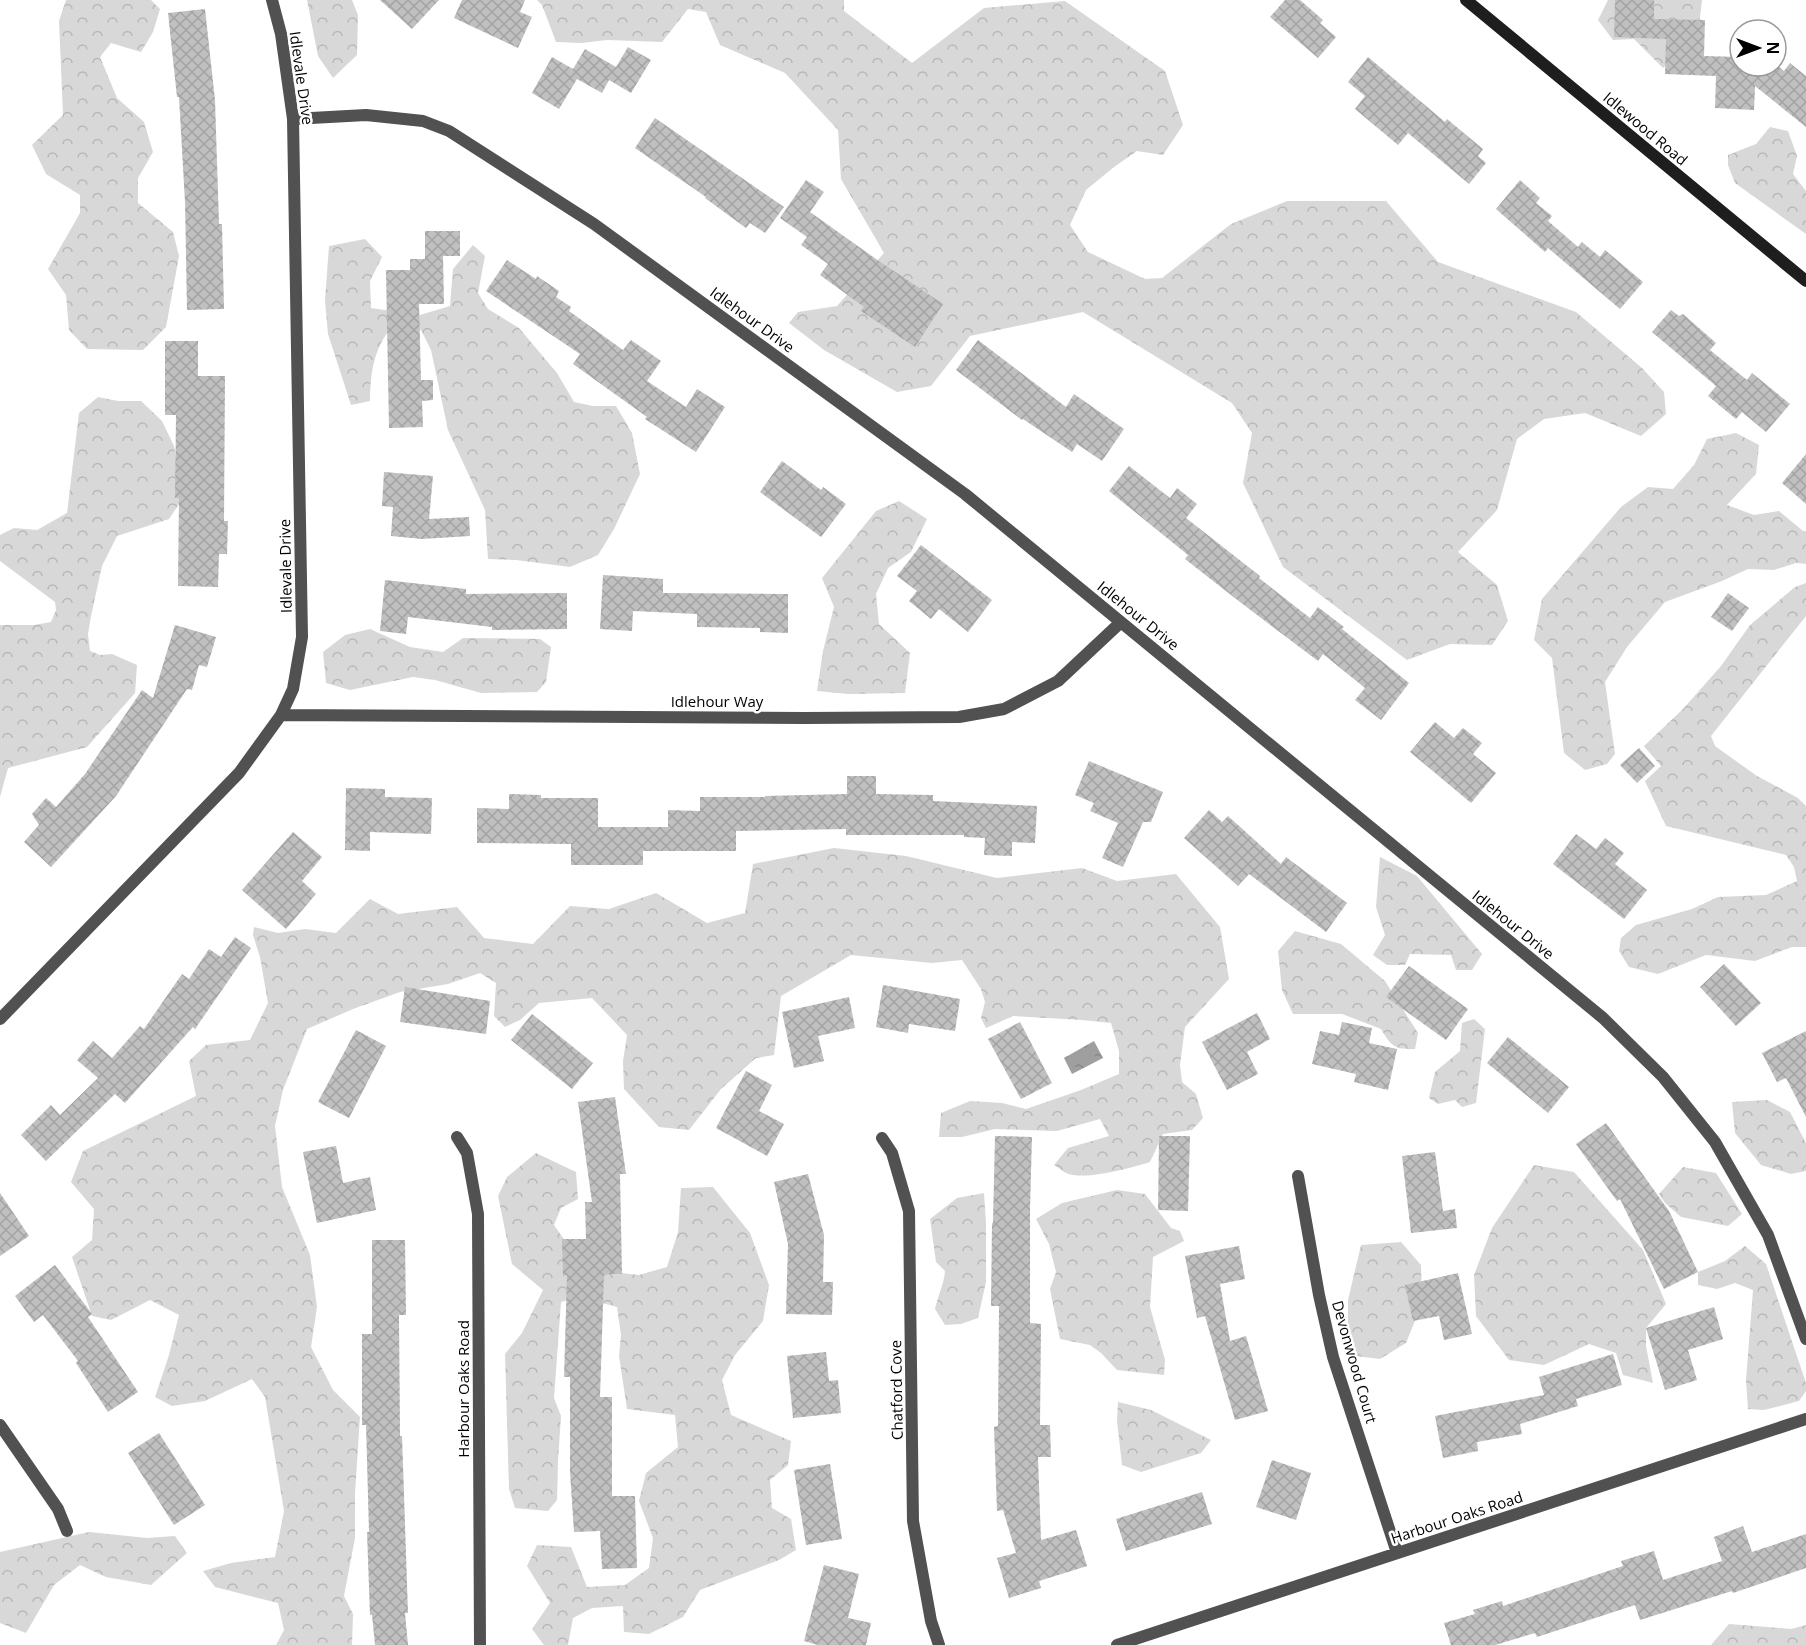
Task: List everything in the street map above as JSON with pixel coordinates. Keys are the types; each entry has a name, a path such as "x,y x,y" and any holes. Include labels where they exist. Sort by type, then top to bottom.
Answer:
{"street":[{"name":"Idlevale Drive","path":"0,1019 239,773 281,715 293,689 302,637 293,119 281,34 272,0"},
{"name":"Idlewood Road","path":"1466,0 1806,281"},
{"name":"Idlehour Drive","path":"293,119 366,115 423,121 448,131 594,224 965,494 1604,1018 1663,1077 1715,1142 1768,1235 1806,1339"},
{"name":"Idlehour Way","path":"281,715 959,717 1004,709 1058,681 1121,622"},
{"name":"Harbour Oaks Road","path":"457,1137 467,1153 478,1214 480,1645"},
{"name":"Chatford Cove","path":"882,1138 892,1153 909,1210 913,1521 931,1621 939,1645"},
{"name":"Devonwood Court","path":"1298,1176 1319,1295 1334,1357 1397,1553"},
{"name":"Harbour Oaks Road","path":"1117,1645 1806,1419"},
{"path":"0,1425 58,1509 67,1531"}],"green space":[{"path":"66,0 151,0 160,9 153,32 141,52 111,43 100,57 117,98 144,122 153,152 138,178 138,203 173,232 179,256 166,327 143,350 87,349 69,330 66,295 48,269 80,213 80,195 46,174 32,145 63,115 59,21"},
{"path":"307,0 352,0 358,15 357,55 333,78 318,56"},
{"path":"537,0 844,0 844,11 912,63 984,8 1065,1 1165,71 1183,125 1163,155 1137,151 1086,190 1070,225 1088,252 1145,279 1162,278 1231,224 1287,201 1386,201 1438,262 1576,312 1642,368 1664,392 1666,414 1641,436 1585,413 1544,419 1517,439 1497,510 1458,552 1497,585 1508,621 1492,645 1450,644 1407,660 1283,567 1243,483 1252,433 1232,403 1083,312 970,336 931,386 897,392 824,350 789,323 798,312 837,306 884,253 841,179 838,130 785,73 720,45 706,12 688,9 662,42 607,40 582,43 556,42 542,5"},
{"path":"1608,0 1702,0 1698,35 1663,68 1634,39 1613,40 1598,20"},
{"path":"1770,127 1788,131 1797,156 1793,174 1806,191 1806,234 1735,183 1728,165 1728,155 1756,144"},
{"path":"365,239 382,257 370,281 371,308 420,315 450,306 453,269 473,245 485,256 478,293 488,309 519,328 557,373 574,402 593,406 616,406 632,433 640,474 614,529 598,555 570,567 488,559 485,510 448,430 431,350 421,330 387,333 378,349 373,365 370,401 351,405 328,334 325,301 329,246"},
{"path":"98,397 118,401 141,401 162,421 174,446 183,498 169,519 117,536 102,566 88,634 90,651 100,655 112,654 137,665 135,693 87,747 8,768 0,797 0,625 34,625 51,622 56,610 55,602 0,561 0,535 14,528 37,530 67,513 79,413"},
{"path":"1736,433 1759,445 1756,474 1727,505 1754,515 1779,511 1806,531 1806,564 1796,563 1774,570 1748,569 1665,602 1627,647 1605,682 1615,754 1607,764 1585,770 1564,753 1552,658 1534,640 1542,599 1621,507 1648,487 1673,489 1694,465 1707,439"},
{"path":"899,501 927,519 911,552 888,568 876,594 879,624 910,653 905,693 848,694 817,691 823,651 834,607 822,578 876,511"},
{"path":"1806,583 1806,616 1711,736 1715,746 1757,776 1798,798 1806,806 1806,947 1792,947 1755,961 1706,955 1658,974 1629,967 1619,951 1621,938 1636,925 1692,909 1718,897 1766,895 1797,881 1794,867 1786,855 1666,826 1645,781 1661,766 1644,746 1683,709 1721,666 1750,625 1795,587"},
{"path":"370,629 410,647 443,652 463,638 540,639 551,647 546,682 537,692 481,693 435,680 413,677 350,690 326,683 323,652 345,635"},
{"path":"834,848 906,856 997,878 1082,868 1117,881 1176,874 1220,927 1229,979 1185,1027 1180,1065 1182,1082 1196,1094 1203,1118 1192,1130 1163,1134 1150,1162 1108,1173 1084,1176 1066,1173 1054,1165 1068,1148 1109,1136 1100,1119 1057,1131 995,1129 962,1137 939,1137 941,1113 970,1101 1002,1103 1026,1109 1119,1074 1119,1051 1111,1023 1013,1016 986,1028 981,1018 985,1002 981,989 962,960 932,963 851,955 781,996 774,1055 756,1058 721,1089 689,1130 659,1127 624,1089 623,1061 627,1035 592,998 539,1003 520,1020 505,1027 494,1016 496,983 480,973 448,984 400,992 307,1029 283,1090 275,1126 282,1187 310,1255 317,1307 311,1347 333,1390 360,1417 355,1493 355,1538 344,1596 353,1614 352,1645 276,1645 284,1630 278,1603 215,1587 203,1571 231,1563 275,1557 284,1511 265,1397 252,1379 205,1401 172,1406 155,1397 179,1315 150,1300 111,1320 92,1316 72,1257 92,1240 94,1209 71,1182 83,1151 196,1096 189,1061 206,1045 250,1040 268,1003 260,957 253,935 254,927 278,933 305,929 336,933 370,899 398,914 457,907 484,938 533,944 570,906 609,909 656,893 707,923 745,913 753,864"},
{"path":"1380,857 1417,876 1482,954 1472,970 1456,970 1451,955 1410,954 1405,965 1387,965 1373,955 1385,935 1376,907"},
{"path":"1295,931 1341,944 1385,981 1418,1033 1415,1049 1398,1048 1391,1043 1381,1029 1342,1014 1293,1014 1282,990 1278,951"},
{"path":"1474,1019 1485,1029 1476,1103 1462,1107 1455,1100 1438,1104 1429,1098 1435,1072 1460,1051 1462,1023"},
{"path":"1767,1100 1790,1112 1806,1143 1806,1171 1791,1174 1761,1165 1735,1133 1732,1102"},
{"path":"536,1153 576,1172 578,1199 561,1208 554,1225 585,1269 639,1275 667,1267 678,1232 681,1188 713,1187 750,1233 769,1285 763,1321 735,1355 722,1380 731,1415 791,1441 788,1465 770,1480 772,1508 791,1519 796,1550 779,1560 700,1590 683,1617 649,1634 624,1632 623,1606 592,1608 573,1618 568,1645 544,1645 532,1629 550,1603 527,1566 537,1545 571,1547 587,1587 625,1585 649,1568 653,1538 639,1501 646,1473 678,1447 675,1415 627,1409 619,1356 621,1335 617,1307 580,1297 561,1302 554,1398 561,1416 557,1500 548,1511 515,1508 509,1489 505,1354 522,1333 543,1290 512,1264 498,1196 507,1177"},
{"path":"1534,1165 1574,1172 1643,1250 1666,1304 1646,1328 1646,1346 1653,1383 1623,1375 1616,1353 1589,1344 1544,1365 1509,1360 1476,1316 1474,1275 1492,1228"},
{"path":"1683,1167 1716,1173 1742,1214 1728,1226 1681,1217 1665,1203 1659,1194"},
{"path":"1117,1190 1145,1194 1171,1228 1180,1231 1184,1241 1153,1257 1150,1307 1165,1360 1164,1375 1117,1370 1090,1345 1060,1339 1050,1289 1056,1272 1049,1244 1036,1219 1062,1203"},
{"path":"984,1193 986,1282 978,1318 961,1324 945,1325 935,1309 945,1271 936,1262 930,1219 957,1198"},
{"path":"1401,1242 1421,1265 1422,1303 1406,1343 1380,1359 1355,1356 1348,1329 1348,1300 1361,1245"},
{"path":"1745,1246 1766,1264 1806,1383 1806,1391 1799,1401 1764,1410 1748,1409 1746,1380 1753,1290 1735,1283 1717,1289 1698,1285 1698,1272 1725,1261"},
{"path":"1118,1402 1151,1410 1211,1440 1201,1453 1141,1472 1122,1465 1117,1421"},
{"path":"89,1532 147,1538 175,1536 187,1553 151,1585 106,1577 80,1565 54,1585 26,1633 0,1623 0,1552"},
{"path":"1729,1624 1791,1629 1806,1625 1806,1645 1711,1645"}],"water":[{"path":"1094,1041 1103,1058 1072,1074 1064,1058"}],"building":[{"path":"380,0 439,0 412,29"},
{"path":"462,0 525,0 520,12 532,17 518,48 454,18"},
{"path":"1285,0 1300,0 1323,20 1320,23 1336,37 1318,58 1270,17"},
{"path":"1615,0 1654,0 1654,19 1705,20 1704,56 1728,57 1728,78 1788,78 1790,63 1806,76 1806,127 1755,86 1754,110 1715,108 1716,76 1665,74 1666,39 1614,37"},
{"path":"205,9 215,100 224,309 187,310 185,202 179,97 177,97 168,13"},
{"path":"628,47 651,60 631,93 609,80 602,93 577,79 559,109 532,93 552,57 573,69 585,49 616,67"},
{"path":"1368,57 1445,122 1447,119 1483,149 1478,156 1486,163 1469,184 1408,133 1398,145 1355,109 1365,96 1348,82"},
{"path":"655,118 784,207 765,233 750,223 746,228 635,148"},
{"path":"806,180 824,192 810,212 943,304 915,347 861,311 864,307 820,275 828,264 801,245 807,237 780,218"},
{"path":"1520,180 1540,198 1536,203 1552,216 1548,221 1578,247 1582,242 1600,257 1605,250 1643,282 1620,309 1548,248 1545,252 1496,209"},
{"path":"425,231 460,231 460,256 443,256 444,304 419,304 421,380 433,380 433,400 422,401 423,427 389,428 386,270 410,270 410,259 425,259"},
{"path":"507,260 559,291 556,297 571,307 569,311 623,350 631,340 661,361 647,381 686,407 697,389 725,407 696,452 645,419 647,417 573,364 580,354 486,291"},
{"path":"1671,310 1679,316 1683,314 1716,343 1710,350 1747,380 1752,373 1790,404 1766,432 1742,412 1736,419 1708,396 1716,386 1652,332"},
{"path":"978,340 1066,407 1074,394 1124,429 1102,461 1077,444 1072,452 1022,420 956,370"},
{"path":"165,341 198,341 198,376 225,376 224,521 228,521 227,554 219,554 218,587 178,586 179,498 175,498 176,415 165,415"},
{"path":"1806,454 1806,504 1782,483"},
{"path":"782,461 821,490 823,487 846,504 821,537 760,492"},
{"path":"1129,466 1170,498 1177,488 1197,504 1186,518 1310,618 1318,607 1409,683 1381,720 1355,700 1365,688 1323,654 1318,661 1240,602 1185,559 1188,555 1109,491"},
{"path":"384,472 433,476 429,519 469,517 470,536 422,539 391,536 393,507 382,506"},
{"path":"921,545 992,600 968,632 939,609 931,619 909,601 917,591 897,576"},
{"path":"603,575 663,579 663,593 788,594 788,633 760,632 760,628 697,627 697,614 633,611 632,631 600,629"},
{"path":"385,580 466,589 466,594 567,593 567,629 492,630 492,627 408,617 406,634 380,631"},
{"path":"1728,593 1749,608 1732,631 1711,617"},
{"path":"175,625 216,637 207,667 199,665 192,690 187,689 116,796 51,867 24,842 39,825 32,814 46,798 56,807 85,774 142,690 153,698"},
{"path":"1435,722 1454,738 1463,728 1482,743 1473,754 1496,773 1471,803 1410,752"},
{"path":"1639,748 1655,766 1637,783 1620,765"},
{"path":"1089,761 1163,792 1151,822 1143,822 1123,867 1102,858 1118,823 1090,811 1094,803 1075,795"},
{"path":"847,776 876,776 876,794 933,795 933,801 1037,806 1035,843 1012,842 1012,856 984,855 985,838 964,837 964,835 846,835 846,829 736,831 736,851 643,851 643,865 571,865 571,844 477,843 477,808 509,809 509,794 541,795 541,798 598,798 598,827 668,827 668,810 700,811 700,797 847,794"},
{"path":"346,788 385,789 385,797 432,798 431,834 370,832 370,851 345,850"},
{"path":"1209,810 1222,822 1228,816 1281,864 1286,857 1347,903 1326,932 1249,874 1238,886 1184,838"},
{"path":"293,832 322,857 302,881 316,894 286,929 242,890"},
{"path":"1576,834 1596,849 1605,838 1624,853 1615,864 1647,890 1624,919 1553,864"},
{"path":"235,937 251,948 195,1029 193,1027 125,1103 115,1094 46,1161 21,1135 51,1105 60,1115 98,1078 77,1060 93,1041 112,1058 140,1026 144,1029 182,974 189,979 209,949 221,957"},
{"path":"1724,964 1761,1003 1736,1026 1700,987"},
{"path":"1409,966 1468,1009 1446,1040 1386,997"},
{"path":"883,985 960,999 955,1031 909,1024 908,1033 876,1027"},
{"path":"405,987 490,1001 486,1034 400,1022"},
{"path":"849,997 855,1028 818,1036 824,1061 794,1068 782,1012"},
{"path":"1257,1013 1270,1039 1247,1052 1258,1074 1227,1090 1202,1042"},
{"path":"532,1014 593,1063 572,1089 511,1040"},
{"path":"1020,1022 1052,1083 1021,1099 988,1039"},
{"path":"1342,1022 1372,1028 1369,1043 1397,1049 1388,1090 1354,1082 1356,1074 1312,1064 1320,1031 1339,1035"},
{"path":"356,1030 386,1046 349,1118 318,1102"},
{"path":"1806,1031 1806,1117 1786,1078 1777,1082 1762,1053"},
{"path":"1508,1037 1569,1087 1548,1113 1487,1063"},
{"path":"746,1071 772,1085 759,1111 784,1124 767,1156 716,1128"},
{"path":"615,1097 626,1174 620,1174 622,1274 604,1274 600,1397 612,1397 612,1496 635,1496 637,1568 602,1569 600,1531 574,1532 570,1472 570,1377 564,1377 567,1275 563,1276 562,1239 586,1239 585,1202 592,1202 578,1102"},
{"path":"1606,1123 1669,1211 1698,1272 1664,1289 1620,1199 1617,1201 1576,1144"},
{"path":"995,1136 1032,1137 1030,1323 1041,1324 1040,1425 1050,1425 1051,1457 1038,1457 1041,1540 1076,1530 1087,1566 1039,1581 1041,1588 1009,1598 997,1558 1016,1553 1003,1510 997,1511 994,1427 998,1426 999,1306 991,1306"},
{"path":"1159,1136 1190,1136 1188,1211 1158,1210"},
{"path":"336,1146 343,1183 370,1177 376,1210 317,1223 303,1152"},
{"path":"1435,1152 1443,1211 1455,1209 1457,1228 1411,1233 1402,1156"},
{"path":"808,1174 824,1235 823,1282 833,1282 832,1315 786,1314 788,1244 774,1182"},
{"path":"0,1193 29,1236 0,1256"},
{"path":"372,1240 405,1240 406,1315 399,1315 400,1436 402,1436 408,1613 405,1613 408,1645 375,1645 372,1615 370,1615 366,1425 362,1425 362,1334 372,1334"},
{"path":"1239,1246 1245,1279 1220,1284 1230,1341 1246,1336 1268,1411 1235,1420 1205,1316 1197,1318 1185,1256"},
{"path":"55,1265 92,1314 88,1317 138,1392 108,1412 76,1363 78,1361 43,1315 34,1322 15,1296"},
{"path":"1458,1273 1472,1334 1444,1340 1439,1316 1413,1321 1405,1285"},
{"path":"1714,1307 1723,1339 1688,1350 1697,1380 1665,1390 1646,1328"},
{"path":"826,1352 829,1381 838,1380 841,1413 793,1418 787,1356"},
{"path":"1613,1354 1622,1385 1576,1399 1578,1406 1520,1424 1522,1434 1477,1442 1478,1451 1443,1458 1435,1416 1544,1395 1539,1377"},
{"path":"159,1433 205,1505 174,1525 128,1453"},
{"path":"1272,1460 1311,1473 1296,1520 1256,1507"},
{"path":"830,1464 842,1539 806,1545 794,1470"},
{"path":"1202,1492 1212,1524 1126,1551 1116,1519"},
{"path":"1743,1526 1752,1552 1806,1534 1806,1568 1733,1593 1732,1591 1640,1620 1635,1605 1537,1637 1535,1633 1495,1645 1451,1645 1444,1623 1475,1614 1473,1610 1502,1601 1503,1606 1623,1566 1621,1561 1654,1551 1663,1580 1722,1561 1714,1537"},
{"path":"824,1565 859,1574 848,1618 871,1623 866,1645 818,1645 804,1641"}]}
